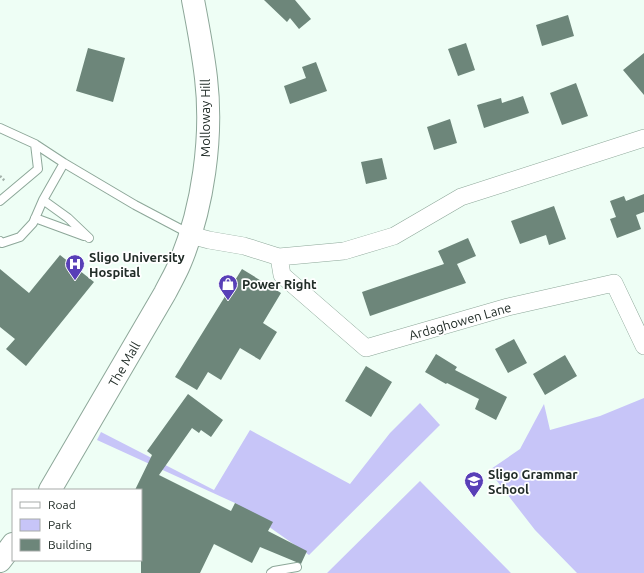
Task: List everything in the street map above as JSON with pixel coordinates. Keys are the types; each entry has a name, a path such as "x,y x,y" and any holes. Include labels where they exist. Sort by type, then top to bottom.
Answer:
{"main road":[{"name":"Molloway Hill","path":"190,234 203,181 207,148 206,79 193,0"},
{"name":"The Mall","path":"51,489 166,293 180,264 190,234"},
{"path":"0,561 12,545"}],"street":[{"path":"190,234 208,240 244,246 279,257 344,251 394,236 461,197 644,138"},
{"name":"Ardaghowen Lane","path":"279,257 282,274 366,348 508,308 614,284 644,346"}],"lane":[{"path":"0,128 35,144 135,205 190,234"},
{"path":"0,201 38,169 35,144"},
{"path":"0,240 2,242 20,237 33,223 43,200 64,163"},
{"path":"35,218 89,238 68,218 43,200"},
{"path":"270,573 274,571 298,568"}],"green space":[{"path":"644,398 644,573 577,573 535,530 488,471 520,449 544,404 550,430 600,416"},
{"path":"420,403 440,425 309,555 235,503 97,440 101,432 214,490 250,430 350,484 390,433"},
{"path":"420,481 511,573 327,573"}],"building":[{"path":"264,0 295,0 311,19 299,29 290,18 287,22"},
{"path":"568,15 574,36 542,46 536,25"},
{"path":"466,43 475,70 458,76 448,49"},
{"path":"88,48 125,58 113,102 76,91"},
{"path":"644,53 644,95 623,70"},
{"path":"316,62 327,91 290,104 284,86 306,78 302,67"},
{"path":"576,83 588,116 562,125 550,93"},
{"path":"523,96 529,113 484,128 477,105 501,98 502,103"},
{"path":"450,119 457,143 434,150 427,127"},
{"path":"382,158 387,179 366,184 361,162"},
{"path":"644,194 644,212 636,215 641,229 617,238 610,219 616,217 610,201 624,196 626,201"},
{"path":"554,206 566,239 549,245 546,235 520,244 511,221"},
{"path":"468,238 476,256 457,264 466,283 370,316 362,292 444,264 438,251"},
{"path":"60,255 94,282 26,366 6,349 15,339 0,327 0,269 29,293"},
{"path":"242,269 281,293 263,323 277,332 260,360 240,348 221,380 208,372 197,390 175,377"},
{"path":"514,339 527,363 508,373 495,349"},
{"path":"436,354 457,367 455,370 507,397 496,420 475,409 479,399 447,383 446,384 425,372"},
{"path":"565,355 577,376 545,395 533,374"},
{"path":"366,366 392,382 371,417 345,401"},
{"path":"188,394 223,420 211,437 201,430 199,433 192,428 159,475 231,511 235,503 273,522 268,531 307,551 301,564 260,547 252,563 214,544 200,573 141,573 142,489 135,489 152,455 147,451"}],"place":[{"name":"Sligo University Hospital","path":"75,281"},
{"name":"Power Right","path":"228,301"},
{"name":"Sligo Grammar School","path":"474,498"}]}
